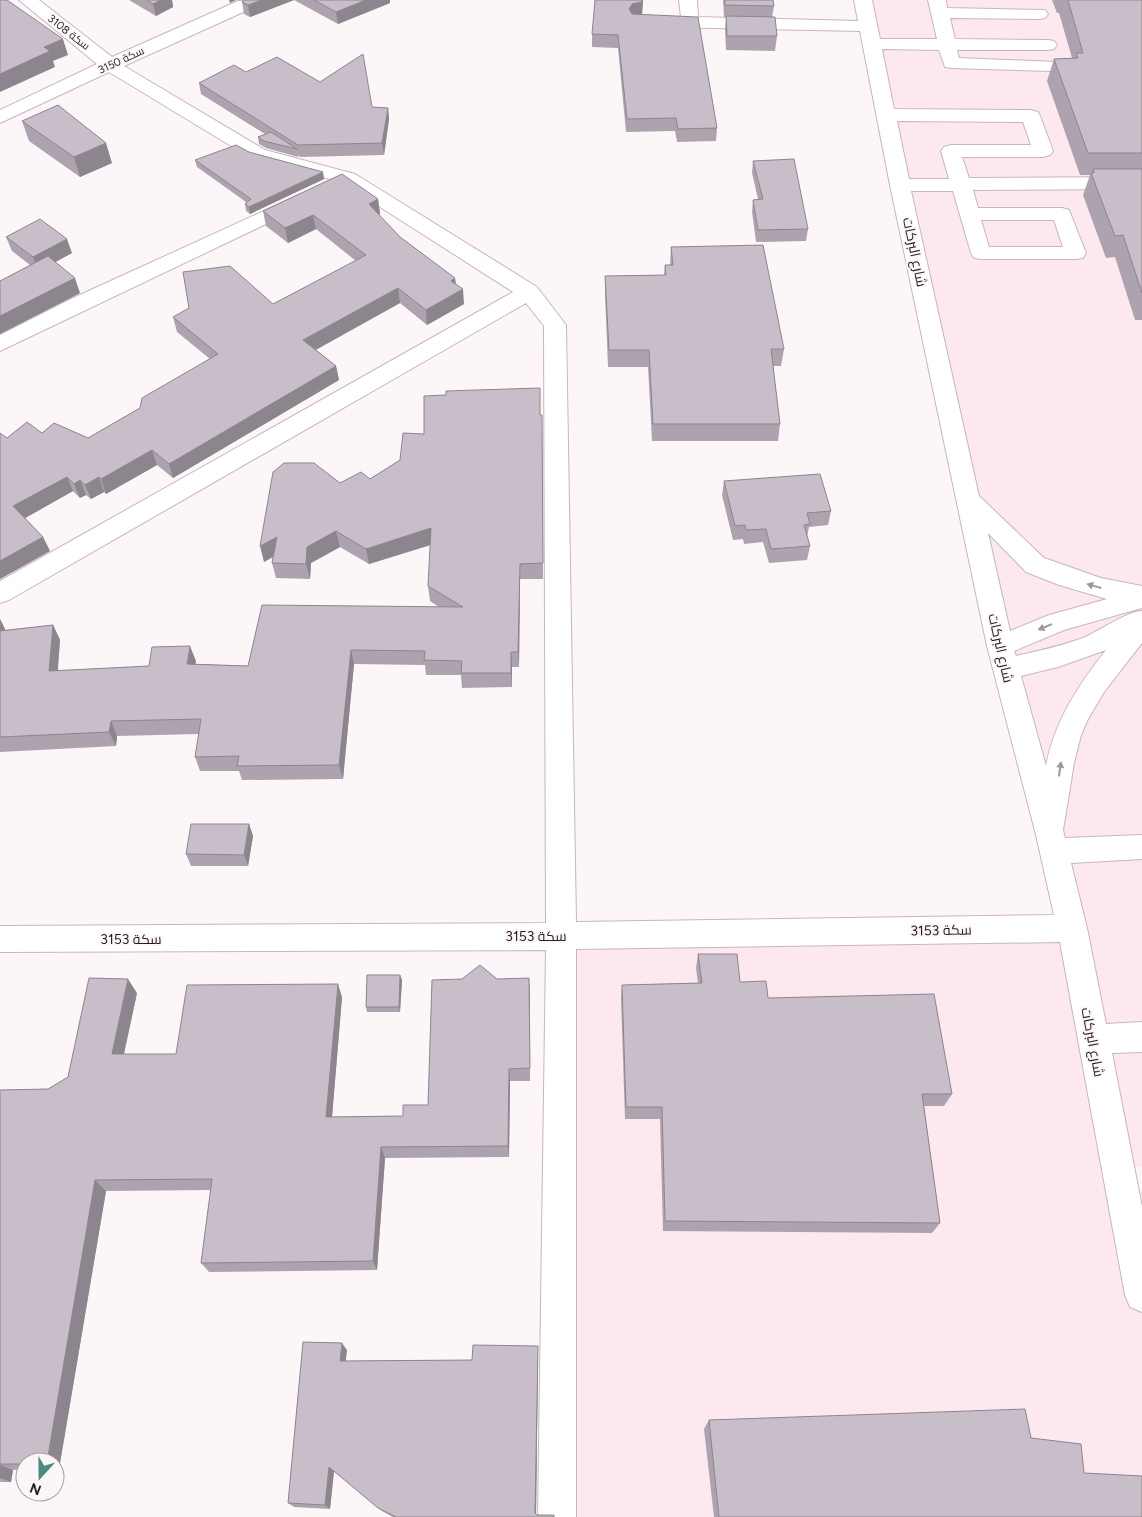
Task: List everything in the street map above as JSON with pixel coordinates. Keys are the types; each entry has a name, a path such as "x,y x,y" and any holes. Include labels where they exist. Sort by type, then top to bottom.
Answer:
{"street":[{"name":"سكة 3108","path":"28,0 110,65 258,154 348,178 529,292 555,325 561,936 557,1517"},
{"path":"688,0 690,23"},
{"name":"شارع البركات","path":"863,0 900,185 1003,658 1072,928 1142,1295"},
{"name":"سكة 3150","path":"0,117 244,5"},
{"path":"1039,14 938,7 951,63 1051,66"},
{"path":"647,22 690,23 869,35 946,44 1048,45"},
{"path":"886,115 1031,116 1043,151 951,151 969,214 982,253 1076,253 1062,214 969,214"},
{"path":"0,344 78,304 348,178"},
{"path":"900,185 1142,183"},
{"path":"0,593 529,292"},
{"path":"969,500 1035,565 1068,578 1142,598"},
{"path":"1003,658 1058,622 1087,612 1142,598"},
{"path":"1003,658 1035,663 1088,646 1113,635 1142,618"},
{"path":"1142,625 1100,676 1082,702 1062,754 1051,843 1142,847"},
{"name":"سكة 3153","path":"0,939 561,936 1072,928"},
{"path":"1093,1039 1142,1037"}],"shaded area":[{"path":"862,0 1142,0 1142,1167 1117,1167 1142,1295 1142,1517 557,1517 561,936 1062,929"}],"building":[{"path":"0,0 7,0 63,39 44,47 50,51 0,74"},
{"path":"147,0 161,0 153,4"},
{"path":"244,0 262,0 248,5 242,2"},
{"path":"314,0 366,0 336,12"},
{"path":"595,0 642,0 642,2 632,4 629,9 632,14 698,17 717,128 678,129 676,118 627,119 618,35 592,34"},
{"path":"725,0 773,0 774,6 725,5"},
{"path":"1068,0 1142,0 1142,153 1088,153 1054,59 1078,58 1076,53 1083,53"},
{"path":"726,16 775,17 777,36 727,36"},
{"path":"363,54 372,107 388,108 382,143 298,145 199,83 234,65 246,72 277,57 320,82"},
{"path":"58,105 106,143 74,157 22,121"},
{"path":"271,132 297,149 264,141 258,137"},
{"path":"236,145 249,152 323,172 249,207 245,204 251,199 195,160"},
{"path":"794,159 808,229 758,230 753,200 763,199 753,161"},
{"path":"1093,169 1142,169 1142,293 1123,235 1115,236 1091,173 1094,173"},
{"path":"342,174 378,199 369,204 400,237 455,278 451,281 463,289 426,310 398,288 303,340 336,366 169,464 152,450 101,479 99,477 85,485 80,480 74,484 67,477 13,506 43,537 0,561 0,433 7,438 27,422 42,433 54,423 88,438 140,408 142,398 218,354 173,317 189,308 183,272 230,266 273,304 366,255 313,215 285,228 263,211"},
{"path":"40,219 67,239 33,257 6,237"},
{"path":"763,245 784,349 771,349 780,424 653,424 649,350 609,350 605,276 666,275 665,265 673,265 671,247"},
{"path":"48,256 75,278 0,316 0,281"},
{"path":"540,388 540,415 542,415 543,563 520,564 518,652 511,652 511,673 461,673 462,661 424,660 425,651 351,650 339,765 237,766 239,756 195,757 201,719 111,721 109,732 0,737 0,631 53,625 49,671 149,666 152,647 190,646 187,664 248,666 262,605 463,607 428,586 431,528 366,549 336,531 307,547 306,564 272,563 277,537 260,546 273,472 284,463 314,463 340,483 361,472 370,479 400,460 403,433 424,434 424,396 446,395 446,391"},
{"path":"820,474 831,511 807,513 810,524 804,525 810,546 771,549 766,529 746,530 745,525 735,526 724,481"},
{"path":"191,824 249,824 244,855 186,854"},
{"path":"698,954 737,954 740,982 766,981 768,998 934,994 952,1094 922,1094 940,1223 665,1221 662,1107 626,1107 622,985 702,983"},
{"path":"480,965 497,979 529,978 530,1068 509,1069 508,1146 381,1147 373,1261 201,1263 212,1179 95,1180 49,1452 15,1452 15,1464 0,1464 0,1090 48,1089 68,1077 89,978 128,979 112,1054 176,1054 187,985 338,984 326,1117 403,1116 403,1105 428,1105 432,980 462,979"},
{"path":"367,975 400,975 399,1007 366,1007"},
{"path":"303,1342 342,1343 340,1361 472,1360 473,1345 538,1346 535,1513 537,1515 554,1515 554,1517 396,1517 378,1508 329,1467 325,1505 288,1503"},
{"path":"1025,1409 1031,1438 1081,1444 1084,1473 1142,1476 1142,1517 719,1517 709,1420"}]}
